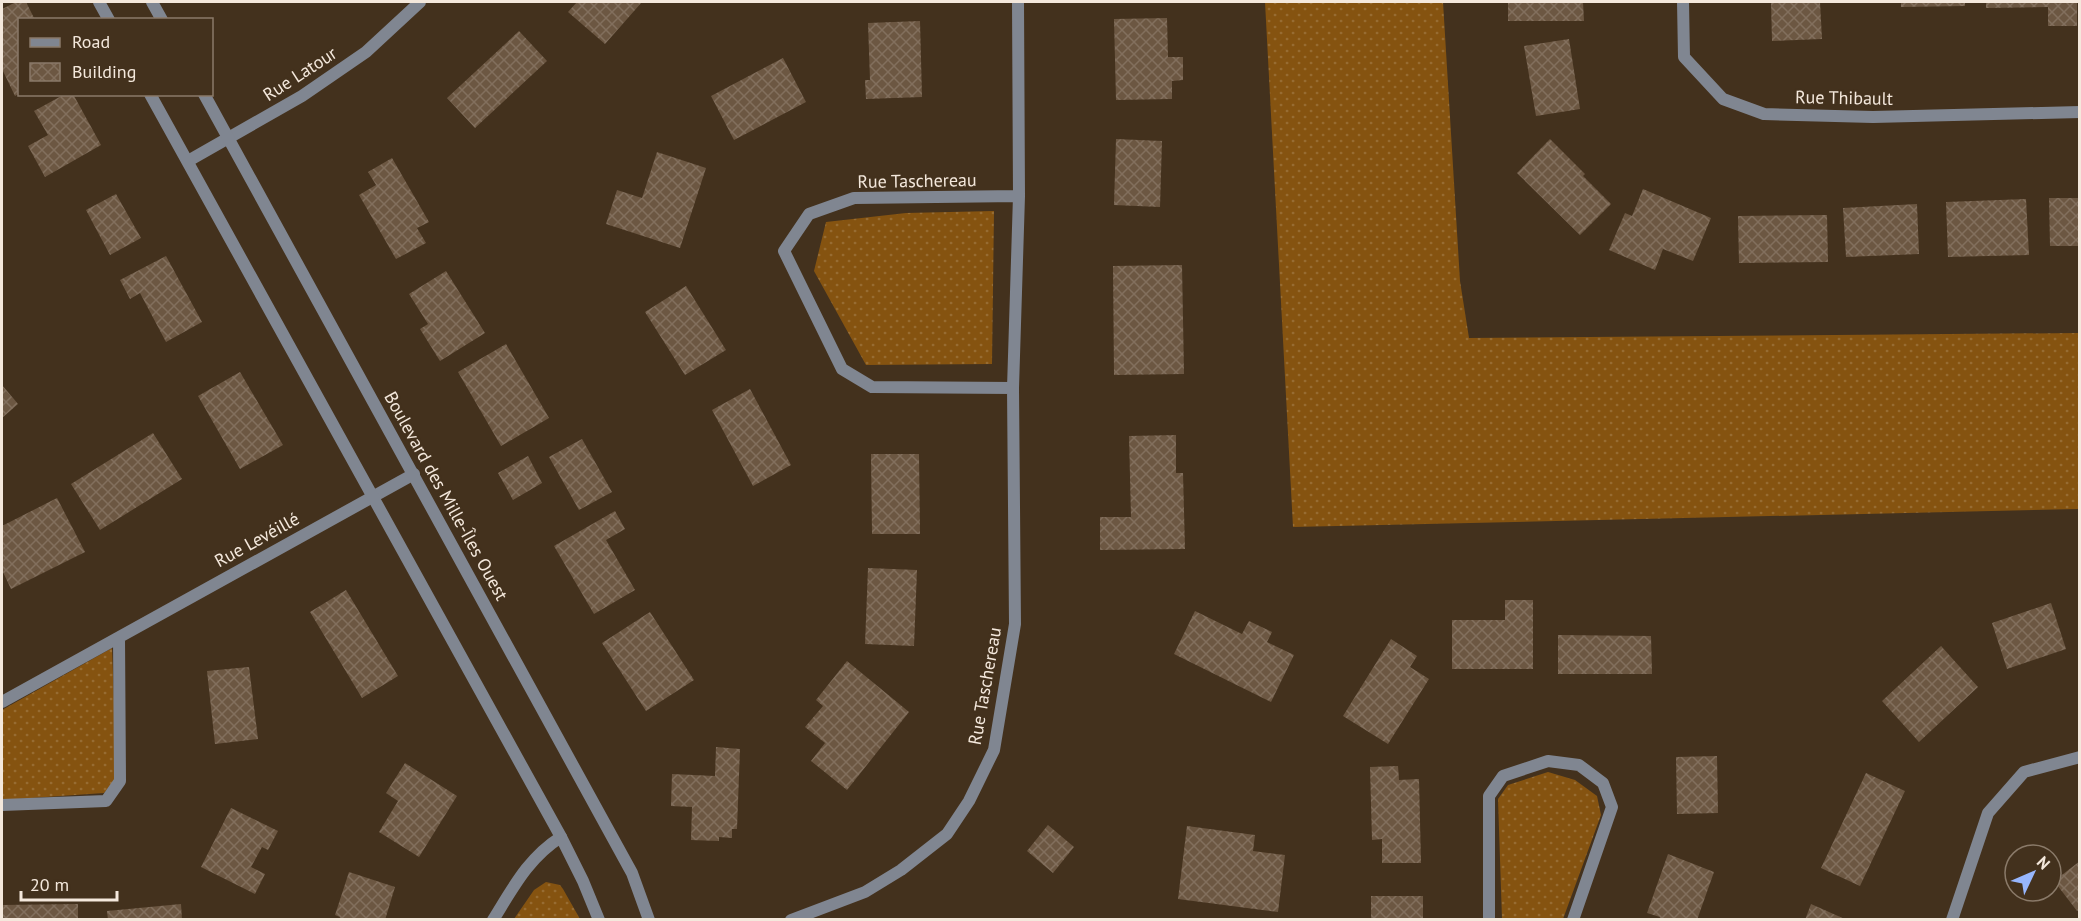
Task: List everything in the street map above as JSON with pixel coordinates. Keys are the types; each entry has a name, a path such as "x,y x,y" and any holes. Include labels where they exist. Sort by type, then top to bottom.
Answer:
{"street":[{"path":"99,2 108,18"},
{"path":"153,2 161,18"},
{"name":"Rue Latour","path":"188,161 302,96 366,52 420,2"},
{"name":"Rue Taschereau","path":"791,920 865,892 901,870 947,834 969,801 994,750 1015,624 1012,388 1018,196 1018,2"},
{"name":"Rue Thibault","path":"1683,2 1684,57 1723,99 1764,114 1873,117 2079,111"},
{"path":"151,96 561,837 587,889 599,920"},
{"name":"Boulevard des Mille-Îles Ouest","path":"205,96 632,873 649,920"},
{"name":"Rue Taschereau","path":"1012,388 872,387 842,369 784,251 809,214 854,198 1018,196"},
{"name":"Rue Levéillé","path":"2,702 414,474"},
{"path":"2,806 106,801 116,787 120,781 119,638"},
{"path":"1952,920 1988,813 2024,772 2079,757"},
{"path":"1489,920 1489,796 1503,776 1548,761 1579,765 1602,783 1612,807 1573,920"},
{"path":"493,920 525,869 540,851 561,837"}],"shaded area":[{"path":"1265,2 1443,2 1460,281 1469,338 2079,333 2079,509 1293,527"},
{"path":"994,211 992,364 866,365 814,271 826,222 906,213"},
{"path":"112,648 117,778 104,793 2,800 2,710"},
{"path":"1548,772 1575,780 1597,796 1601,815 1563,919 1502,919 1498,799 1508,785"},
{"path":"546,882 560,885 580,919 514,919 534,890"}],"building":[{"path":"16,2 26,2 34,18 18,18 18,94 15,96 2,69 2,9"},
{"path":"577,2 642,2 605,44 568,12"},
{"path":"1508,2 1583,2 1584,21 1508,21"},
{"path":"1771,2 1820,2 1822,39 1772,41"},
{"path":"1901,2 1965,2 1965,6 1901,7"},
{"path":"1986,2 2077,2 2077,26 2048,26 2048,7 1986,8"},
{"path":"1167,18 1168,57 1183,57 1183,80 1172,81 1172,99 1116,100 1114,19"},
{"path":"920,21 922,97 866,99 865,80 870,80 868,23"},
{"path":"519,31 547,61 475,128 447,98"},
{"path":"1569,39 1580,109 1536,116 1524,46"},
{"path":"783,58 806,102 734,140 711,96"},
{"path":"61,96 74,96 101,145 45,177 28,146 48,135 34,111"},
{"path":"1116,139 1162,141 1160,207 1114,205"},
{"path":"1550,139 1611,204 1580,235 1517,173"},
{"path":"657,152 706,168 680,248 606,224 617,190 642,198"},
{"path":"392,158 429,222 417,228 426,243 396,259 359,195 376,185 368,172"},
{"path":"1643,189 1711,218 1693,261 1663,249 1655,270 1609,250 1625,213 1632,216"},
{"path":"116,194 141,238 110,255 86,210"},
{"path":"2049,198 2080,198 2080,246 2050,246"},
{"path":"2026,199 2029,255 1948,257 1946,202"},
{"path":"1917,204 1919,254 1846,257 1843,208"},
{"path":"1827,215 1828,262 1739,263 1738,216"},
{"path":"166,256 202,322 166,342 140,293 130,299 120,280"},
{"path":"1182,265 1184,374 1114,375 1113,266"},
{"path":"446,271 485,333 440,361 420,329 428,324 409,294"},
{"path":"686,286 726,350 685,375 645,312"},
{"path":"506,344 549,418 501,446 458,372"},
{"path":"240,372 283,445 240,469 198,396"},
{"path":"2,385 18,404 2,418"},
{"path":"750,389 791,465 753,486 712,410"},
{"path":"153,433 182,479 100,530 71,484"},
{"path":"1176,435 1176,473 1183,473 1185,549 1100,550 1100,517 1131,517 1129,436"},
{"path":"582,439 612,492 579,510 549,457"},
{"path":"871,454 919,454 920,534 872,534"},
{"path":"528,456 542,483 513,500 498,473"},
{"path":"57,498 85,552 11,589 2,570 2,526"},
{"path":"615,511 625,529 606,540 635,590 594,614 554,546"},
{"path":"868,568 917,570 914,646 865,644"},
{"path":"346,590 398,676 362,698 310,612"},
{"path":"1505,600 1533,600 1533,669 1452,669 1452,620 1505,620"},
{"path":"2051,603 2066,649 2007,669 1992,623"},
{"path":"1195,611 1242,634 1249,621 1272,632 1267,642 1294,655 1271,702 1174,654"},
{"path":"650,612 694,680 646,711 602,643"},
{"path":"1558,635 1651,636 1652,674 1558,674"},
{"path":"1391,639 1417,656 1410,667 1429,679 1388,744 1343,716"},
{"path":"1941,646 1978,687 1919,742 1882,701"},
{"path":"847,661 909,712 847,790 811,761 825,743 805,727 823,706 816,700"},
{"path":"249,667 258,739 215,744 207,671"},
{"path":"716,747 740,749 737,829 732,829 732,838 719,837 719,841 691,840 692,807 671,806 672,774 715,776"},
{"path":"1717,756 1718,813 1677,814 1676,757"},
{"path":"405,763 457,796 419,857 379,832 398,801 386,793"},
{"path":"1398,766 1399,780 1419,779 1421,863 1382,863 1382,839 1372,840 1370,767"},
{"path":"1866,773 1905,791 1860,886 1821,868"},
{"path":"231,808 278,831 268,850 262,847 251,867 265,874 255,894 201,867"},
{"path":"1048,825 1074,847 1053,873 1027,851"},
{"path":"1187,826 1255,835 1253,851 1285,855 1278,912 1178,899"},
{"path":"1668,854 1714,872 1697,920 1659,920 1660,917 1647,913"},
{"path":"2080,861 2080,909 2077,911 2063,893 2063,874"},
{"path":"349,872 395,887 385,920 339,920 340,917 335,915"},
{"path":"1371,896 1423,896 1423,920 1371,920"},
{"path":"78,904 78,920 2,920 2,905"},
{"path":"181,904 182,920 108,920 107,911"},
{"path":"1811,904 1847,920 1805,920"}]}
